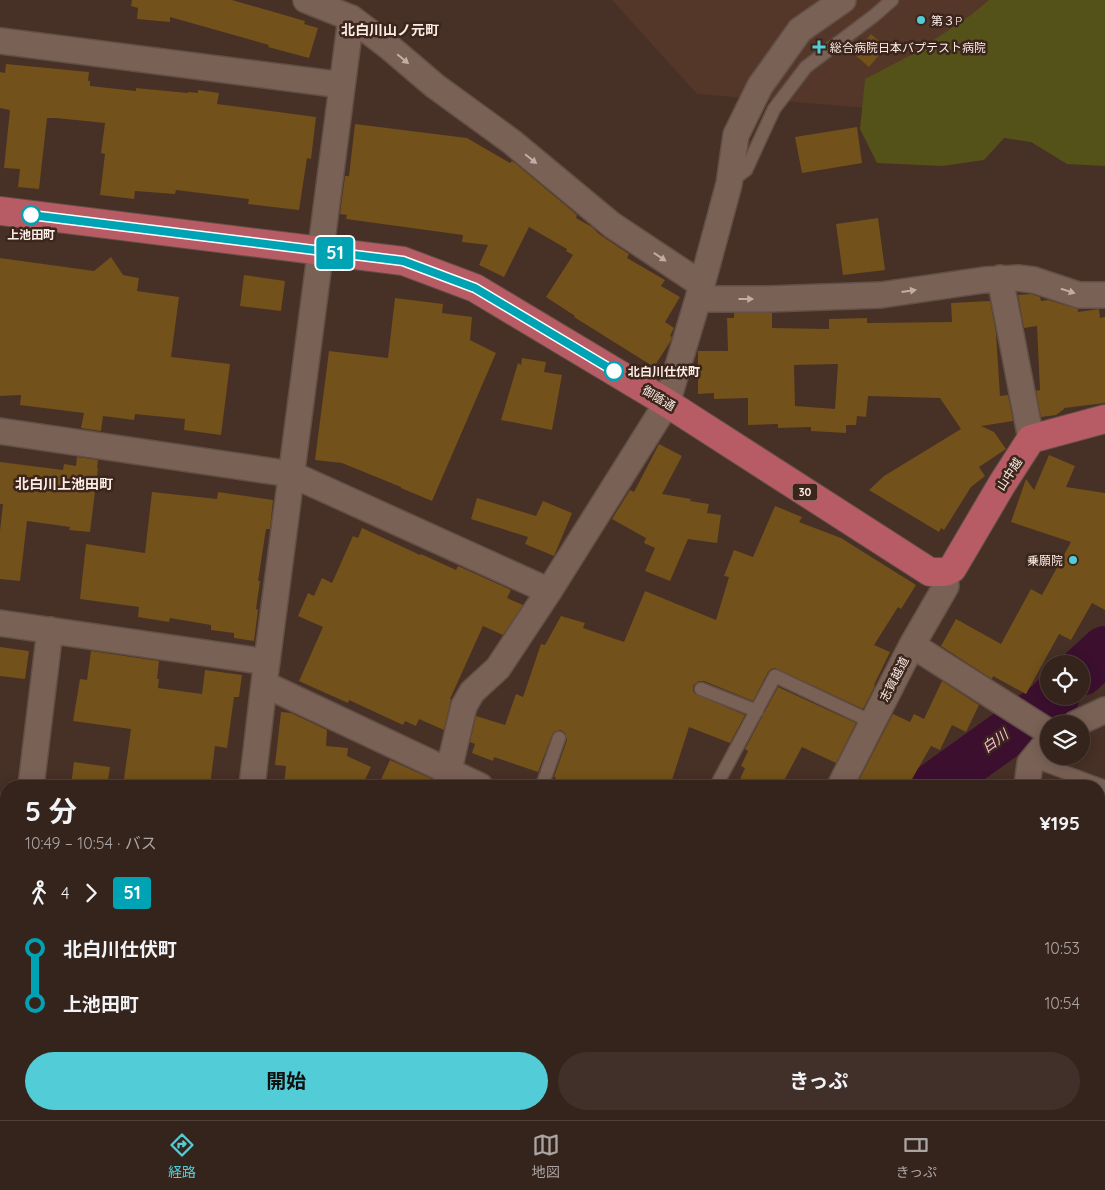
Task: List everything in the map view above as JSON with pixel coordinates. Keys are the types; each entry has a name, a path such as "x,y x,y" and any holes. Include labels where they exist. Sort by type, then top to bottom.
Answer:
{"main road":[{"name":"御蔭通","path":"0,211 403,261 475,288 667,403 930,572 945,572"},
{"path":"1031,439 1105,419"},
{"name":"山中越","path":"945,572 952,569 1031,439"}],"street":[{"path":"0,623 50,630 266,673 447,779 464,706 472,692 498,668 549,591 667,403 728,184 736,135 760,86 800,30 843,0"},
{"path":"310,1 351,18 388,46 435,86 512,142 612,225 699,292 768,298 881,295 1000,278 1018,278 1034,280 1079,295 1105,295"},
{"path":"253,780 351,18"},
{"path":"0,40 342,85"},
{"path":"1000,278 1031,439"},
{"path":"0,431 292,474 549,591"},
{"name":"志賀越道","path":"843,780 912,645 946,586 945,572"},
{"path":"32,780 50,630"},
{"path":"912,645 1016,710 1040,736"},
{"path":"1090,717 1105,710"},
{"path":"1028,780 1030,763 1040,745"}],"lane":[{"path":"728,184 746,170 774,109 806,67 892,0"},
{"path":"719,780 775,676 872,722"},
{"path":"701,689 757,711"},
{"path":"544,780 560,738"},
{"path":"1045,765 1086,780"}],"shaded area":[{"name":"総合病院日本バプテスト病院","path":"612,0 1038,0 905,111 697,94"},
{"path":"989,0 1105,0 1105,166 1067,164 1031,142 1004,138 984,160 942,166 877,163 860,129 865,79 913,54 971,15"}],"building":[{"path":"132,0 232,0 305,21 304,24 318,28 309,58 170,17 170,22 137,19 138,8 131,6"},
{"path":"871,34 886,47 869,67 854,54"},
{"path":"6,64 89,72 88,81 90,81 90,86 136,91 136,88 188,93 198,93 198,90 219,93 217,104 316,117 311,159 307,158 299,210 248,204 249,199 176,190 175,194 135,191 134,199 100,195 105,154 101,153 105,123 56,118 47,118 39,189 18,187 20,169 4,168 10,110 0,108 0,72 5,73"},
{"path":"355,124 467,138 510,163 512,161 515,163 577,215 576,218 592,227 599,234 629,254 627,258 665,280 661,286 680,297 665,322 674,328 670,336 672,337 654,367 574,317 546,297 573,255 566,251 567,249 529,227 504,277 479,265 488,245 462,242 463,235 346,219 347,215 340,214 345,176 349,176"},
{"path":"857,127 862,163 802,173 795,137"},
{"path":"878,218 885,270 843,275 836,224"},
{"path":"111,257 123,275 139,278 137,291 179,297 171,357 230,364 221,435 184,430 185,419 135,414 134,420 103,416 101,431 81,428 84,413 20,405 21,395 0,396 0,258 94,271"},
{"path":"244,275 285,281 281,311 240,306"},
{"path":"1031,294 1040,297 1041,301 1048,300 1078,309 1078,312 1099,309 1100,318 1105,317 1105,403 1064,408 1056,415 1041,417 1036,391 1040,390 1037,326 1024,328 1018,295"},
{"path":"395,298 443,304 442,313 472,317 470,340 496,353 432,501 342,463 315,460 329,351 388,358"},
{"path":"990,301 996,333 1000,396 1008,395 1013,421 981,426 994,432 1006,449 979,467 985,476 971,487 944,530 941,528 939,532 869,490 884,476 961,429 940,398 868,396 866,417 857,416 856,425 846,425 846,433 811,431 811,427 778,428 778,424 748,425 748,398 714,399 714,393 698,394 698,351 728,351 727,318 734,318 734,313 772,313 772,328 829,329 829,319 867,318 867,323 952,322 951,303","holes":["838,364 835,409 795,406 794,365"]},
{"path":"522,358 546,362 544,372 562,375 552,430 501,420 518,363 521,365"},
{"path":"659,444 682,456 662,494 709,504 707,513 721,515 717,543 688,539 670,581 645,571 655,548 644,543 646,538 612,519 630,490 634,492"},
{"path":"1049,455 1075,466 1066,487 1105,493 1105,610 1092,603 1071,640 1059,634 1047,655 1040,655 1040,669 1026,694 993,676 992,679 941,646 956,619 1001,644 1031,589 1042,595 1071,542 1011,522 1026,479 1034,490"},
{"path":"77,457 98,460 90,532 69,530 70,527 27,521 20,581 0,579 0,531 3,504 0,504 0,462 63,470 64,464 76,466"},
{"path":"152,492 217,499 218,492 273,500 270,529 266,529 258,581 260,581 254,641 234,638 234,633 211,630 211,625 170,618 169,622 138,617 139,607 80,599 86,544 145,553"},
{"path":"477,498 536,516 543,501 572,513 554,556 525,544 528,537 471,519"},
{"path":"775,506 802,517 799,522 841,538 916,585 901,609 898,607 874,645 890,652 863,709 775,668 768,672 753,701 704,681 699,681 693,686 695,694 745,715 730,743 689,727 672,780 555,780 554,777 567,740 565,733 561,730 554,732 552,735 538,772 494,757 493,761 472,753 475,744 470,742 476,716 505,725 516,694 523,697 541,644 545,645 561,616 585,623 583,628 624,642 645,591 716,620 729,577 724,576 734,550 753,557"},
{"path":"362,528 456,570 458,566 511,590 507,598 523,605 503,635 483,626 450,699 444,730 419,719 416,726 405,721 403,725 349,700 348,703 299,681 323,627 298,616 308,593 314,596 322,578 332,583 353,536 358,538"},
{"path":"0,647 29,651 25,679 0,676"},
{"path":"91,651 159,661 158,688 202,694 205,670 242,675 239,697 234,697 227,748 215,746 211,780 124,779 131,729 73,721 80,679 87,680"},
{"path":"942,681 979,705 966,732 952,725 940,750 931,746 911,780 859,780 893,714 910,722 914,714 924,719"},
{"path":"778,687 856,723 836,763 802,747 784,780 740,780 745,768 741,766 748,751 745,749"},
{"path":"281,712 291,713 327,730 326,746 348,748 347,756 371,767 365,780 285,780 286,766 275,765"},
{"path":"390,760 432,779 432,780 381,780"},
{"path":"74,762 110,767 108,780 72,780"}],"waterway":[{"name":"白川","path":"1090,664 1105,650"},
{"name":"白川","path":"942,780 1047,705"}],"bus line":[{"name":"51","path":"31,215 403,261 475,288 614,371"}],"place":[{"name":"第３P","path":"921,20"},
{"name":"総合病院日本バプテスト病院","path":"819,47"},
{"name":"上池田町","path":"31,215"},
{"name":"北白川仕伏町","path":"614,371"},
{"name":"乗願院","path":"1073,560"}],"district":[{"name":"北白川山ノ元町","path":"390,30"},
{"name":"北白川上池田町","path":"64,484"}]}
